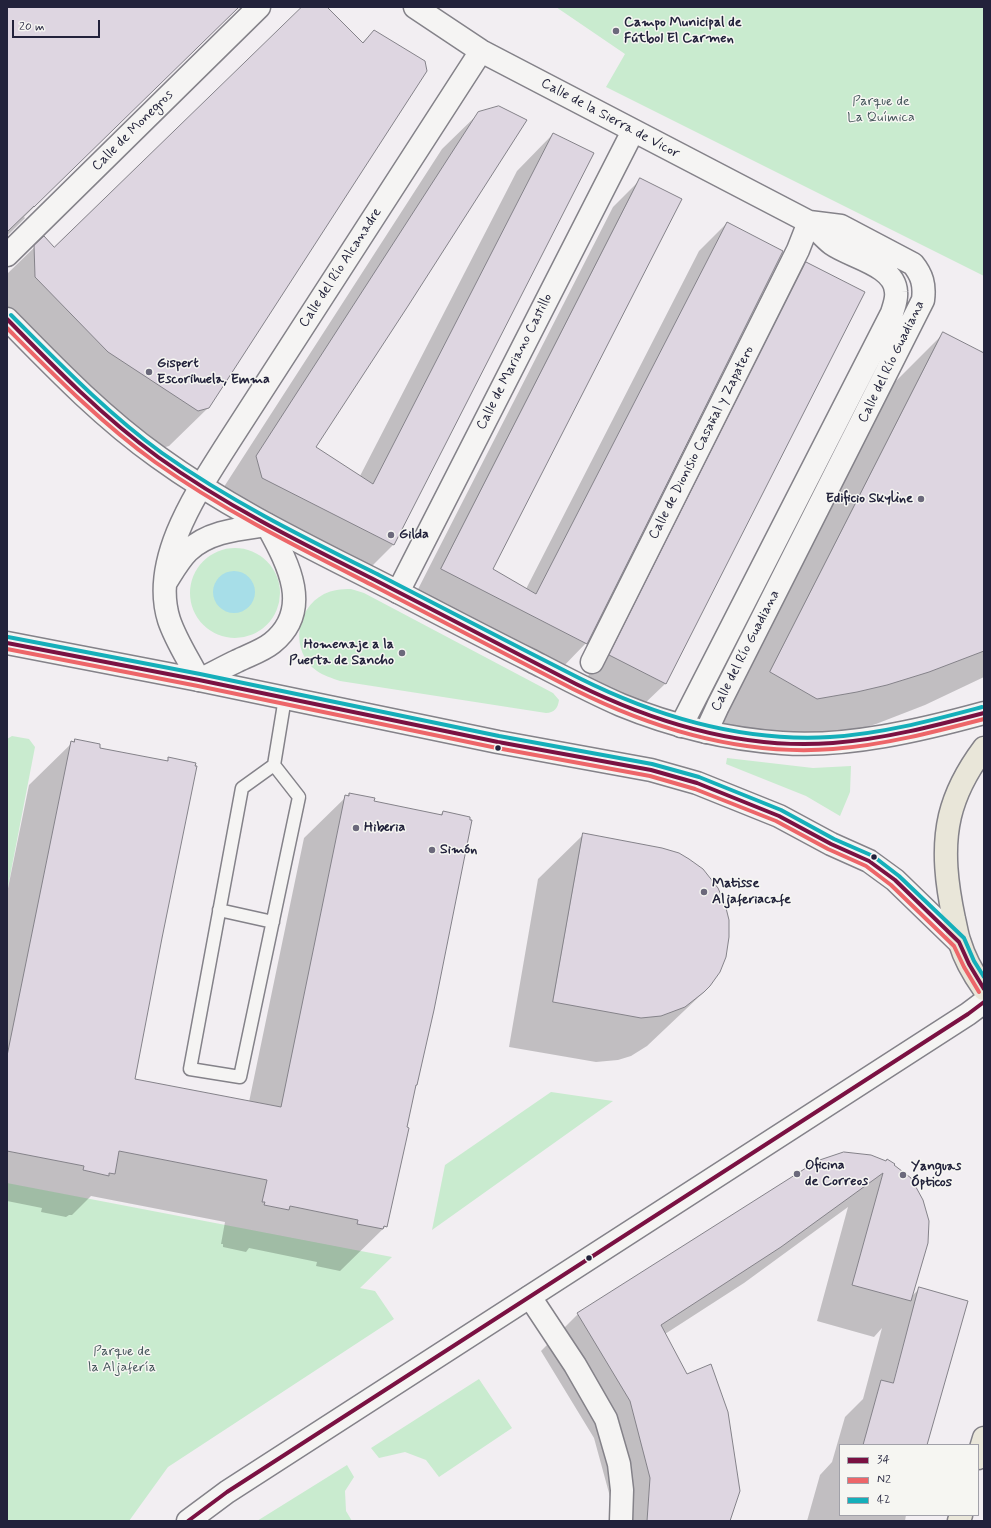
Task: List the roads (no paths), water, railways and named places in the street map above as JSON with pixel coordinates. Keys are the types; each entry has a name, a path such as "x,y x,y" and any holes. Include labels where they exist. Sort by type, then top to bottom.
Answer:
{"main road":[{"path":"984,748 960,785 950,816 946,857 948,886 959,942 969,964 984,989"},
{"path":"979,1455 984,1438"}],"street":[{"name":"Calle de Monegros","path":"7,255 259,7"},
{"name":"Calle de la Sierra de Vicor","path":"415,7 481,51 809,222"},
{"name":"Calle del Río Alcanadre","path":"166,582 168,562 174,541 201,486 481,51"},
{"name":"Calle de Mariano Castillo","path":"398,592 632,131"},
{"name":"Calle de Dionisio Casañal y Zapatero","path":"592,662 798,250 809,222"},
{"name":"Calle del Río Guadiana","path":"681,726 892,313 896,300 896,291 890,275 832,244 809,222"},
{"name":"Calle del Río Guadiana","path":"706,732 920,309 923,300 923,282 920,272 913,264 840,226 809,222"},
{"path":"7,319 98,409 156,456 201,486 267,525 591,691 641,712 681,726 706,732 782,743 824,744 894,734 984,714"},
{"path":"199,680 190,661 179,644 170,622 165,598 166,582 177,565 189,551 202,541 221,533 267,525"},
{"path":"199,680 259,651 272,643 290,620 294,607 295,591 291,575 283,556 267,525"},
{"path":"7,643 199,680 498,742 651,770 697,782 778,816 831,844 869,861 895,880 959,942"},
{"path":"188,1521 203,1508 240,1483 968,1014 984,1002"},
{"path":"530,1297 575,1365 606,1419 619,1464 622,1490 621,1521"}],"lane":[{"path":"274,765 299,797 240,1077 190,1069 242,788 274,765 285,698"},
{"path":"219,910 273,922"}],"water":[{"path":"234,571 249,577 255,592 249,607 234,613 219,607 213,592 219,577"}],"place":[{"name":"Campo Municipal de Fútbol El Carmen","path":"616,31"},
{"name":"Gispert Escorihuela, Emma","path":"149,372"},
{"name":"Edificio Skyline","path":"921,499"},
{"name":"Gilda","path":"391,535"},
{"name":"Homenaje a la Puerta de Sancho","path":"402,653"},
{"name":"Hiberia","path":"356,828"},
{"name":"Simón","path":"432,850"},
{"name":"Matisse Aljaferiacafe","path":"704,892"},
{"name":"Oficina de Correos","path":"797,1174"},
{"name":"Yanguas Ópticos","path":"903,1175"}],"park label":[{"name":"Parque de La Química","path":"881,110"},
{"name":"Parque de la Aljafería","path":"122,1360"}]}
